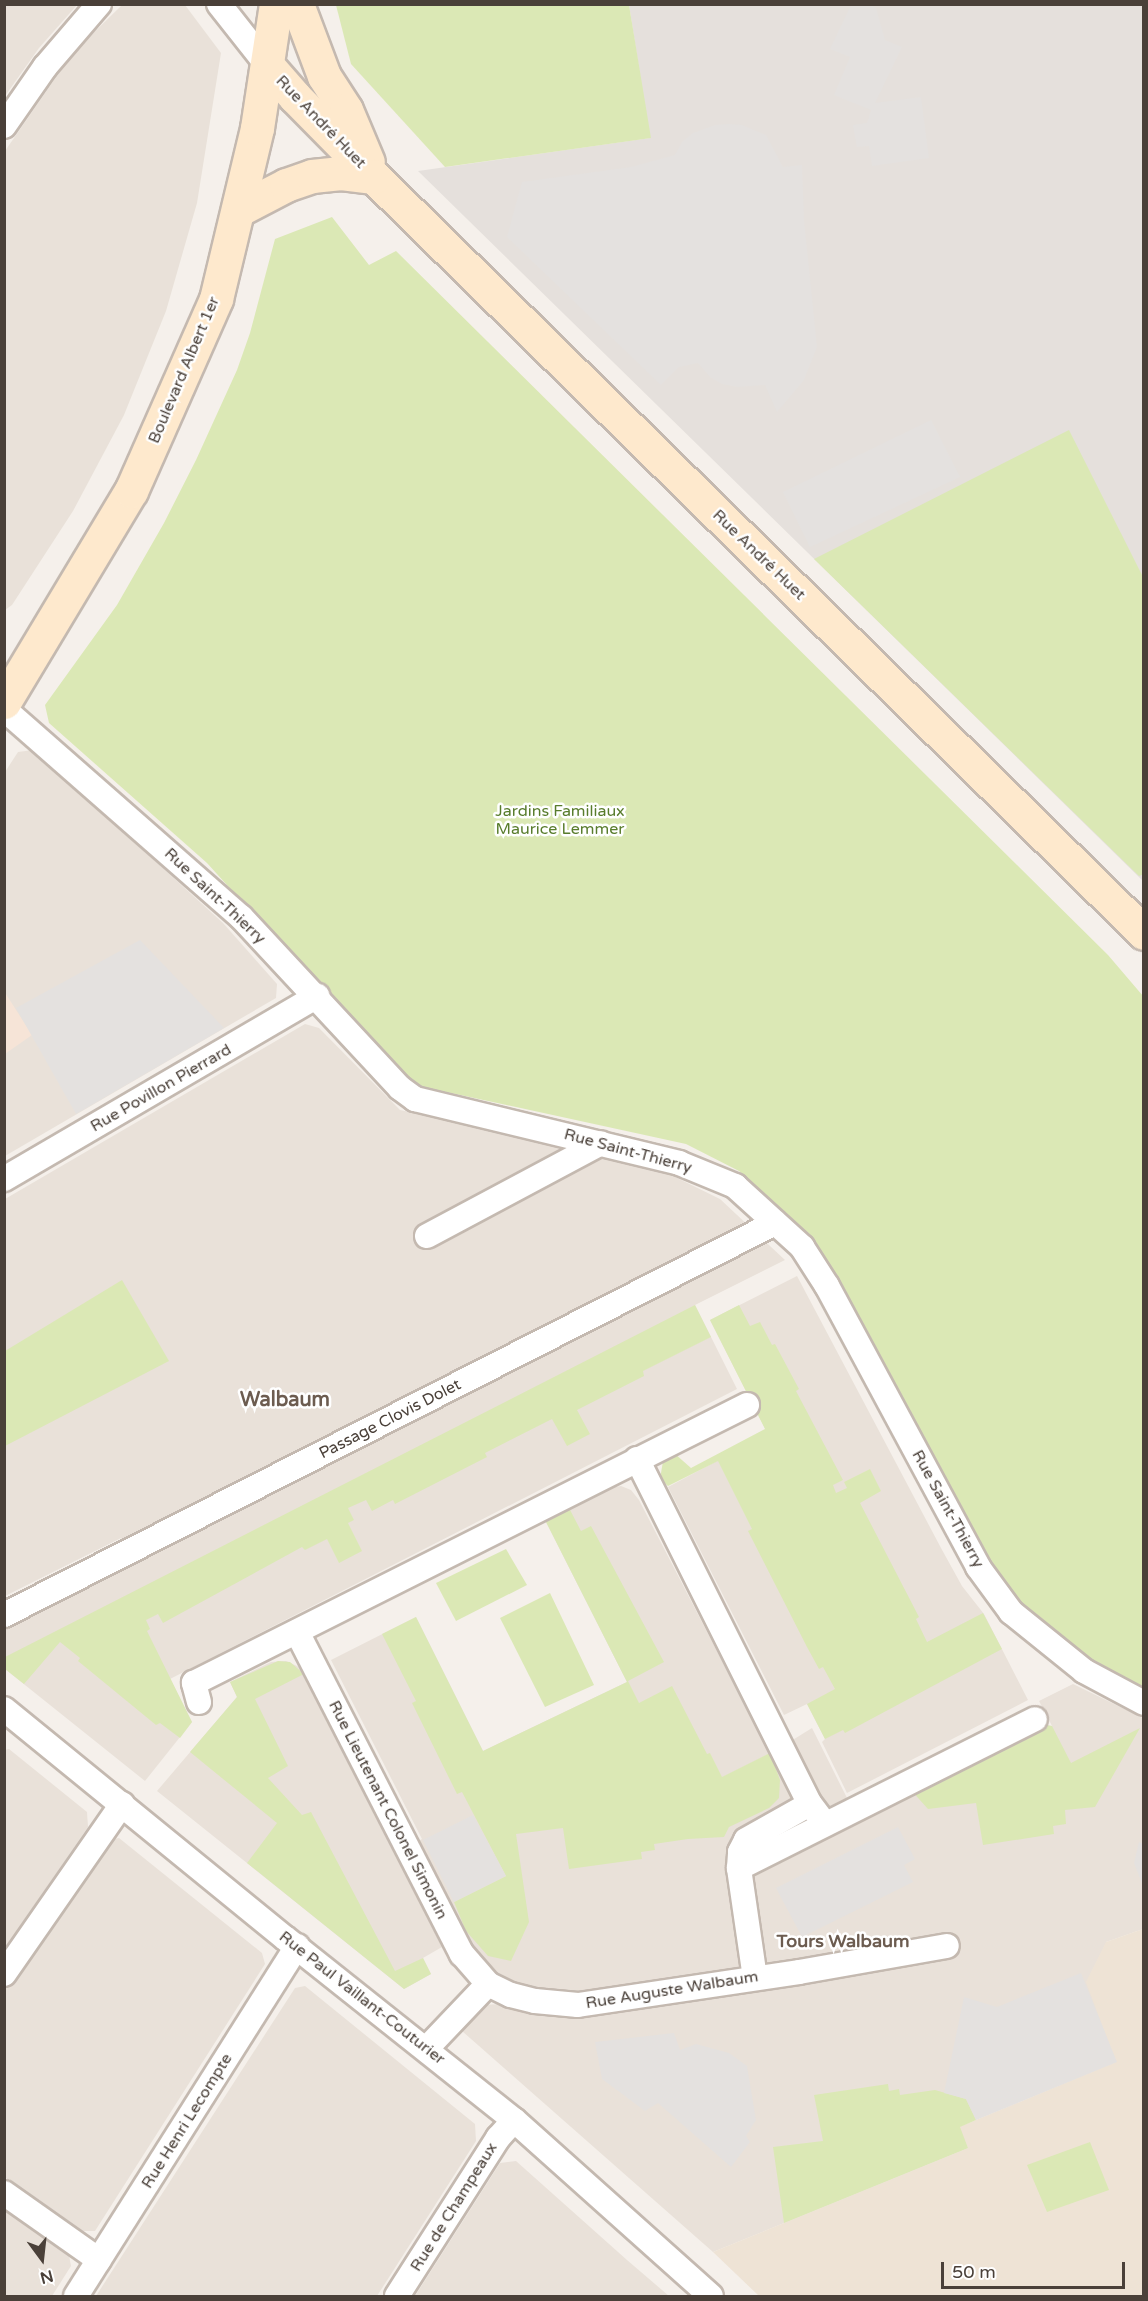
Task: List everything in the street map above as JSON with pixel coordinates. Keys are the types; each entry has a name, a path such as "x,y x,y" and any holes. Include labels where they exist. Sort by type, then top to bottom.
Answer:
{"street":[{"path":"4,126 45,67 99,4"},
{"path":"219,4 268,66"},
{"name":"Boulevard Albert 1er","path":"4,702 131,491 216,299 257,128 276,4"},
{"path":"297,4 324,76 346,110 374,177"},
{"name":"Rue André Huet","path":"268,66 295,97 374,177 1143,933"},
{"name":"Rue André Huet","path":"238,210 286,185 312,176 341,173 374,177"},
{"name":"Rue Saint-Thierry","path":"4,709 241,917 317,996 400,1088 415,1099 693,1167 735,1186 802,1247 828,1286 978,1567 1011,1612 1084,1671 1143,1703"},
{"name":"Rue Povillon Pierrard","path":"4,1179 317,996"},
{"path":"427,1236 602,1143"},
{"name":"Passage Clovis Dolet","path":"4,1615 775,1223"},
{"path":"199,1702 194,1683 747,1405"},
{"path":"637,1459 810,1804 825,1824"},
{"name":"Rue Lieutenant Colonel Simonin","path":"297,1632 462,1954 488,1984"},
{"name":"Rue Paul Vaillant-Couturier","path":"5,1709 514,2120 711,2296"},
{"path":"739,1868 1035,1719"},
{"path":"4,1974 122,1804"},
{"path":"755,1978 739,1868 740,1852 746,1840 810,1804"},
{"name":"Rue Henri Lecompte","path":"76,2296 297,1946"},
{"name":"Rue Auguste Walbaum","path":"488,1984 511,1995 535,2001 578,2005 947,1946"},
{"path":"427,2048 488,1984"},
{"name":"Rue de Champeaux","path":"398,2296 498,2138 514,2120"},
{"path":"4,2193 99,2260"}],"shaded area":[{"path":"5,4 77,5 39,48 5,96"},
{"path":"122,5 185,5 221,53 197,203 166,311 124,415 73,511 12,605 5,610 5,151 72,54"},
{"path":"629,5 1143,5 1143,881 418,171 650,138"},
{"path":"851,5 870,5 876,8 885,40 902,47 875,103 921,97 929,158 872,166 869,146 857,147 853,125 867,123 871,110 834,95 850,57 830,49"},
{"path":"715,125 742,125 766,135 783,167 802,165 804,220 817,347 804,380 777,412 765,385 738,387 722,384 710,377 698,363 679,367 661,385 507,237 522,182 631,167 675,155 682,142 693,133"},
{"path":"931,420 960,477 810,547 783,492"},
{"path":"33,750 223,923 277,984 276,998 5,1156 5,772 18,752"},
{"path":"140,940 224,1028 76,1114 16,1008"},
{"path":"4,991 32,1035 5,1054 4,1054"},
{"path":"305,1024 319,1028 400,1110 628,1160 671,1175 720,1199 785,1260 695,1305 737,1389 170,1679 192,1722 145,1781 5,1669 5,1618 129,1554 121,1538 5,1596 5,1199"},
{"path":"797,1276 941,1548 962,1586 984,1614 1028,1700 847,1793 822,1742 825,1739 807,1704 784,1715 668,1487 768,1434 710,1320"},
{"name":"Tours Walbaum","path":"621,1486 631,1490 639,1500 770,1754 812,1728 856,1816 1040,1724 1052,1726 1039,1701 1073,1684 1143,1718 1143,1929 1106,1942 1117,2062 960,2126 968,2148 713,2252 462,2031 467,2017 481,2005 502,2004 410,1846 422,1839 331,1660 416,1617 483,1751 627,1682 545,1520 610,1488"},
{"path":"286,1661 299,1667 304,1674 442,1947 423,1958 431,1974 404,1989 157,1791 237,1697 230,1682 271,1662"},
{"path":"9,1749 87,1812 88,1827 5,1948 4,1750"},
{"path":"473,1815 506,1876 454,1902 423,1840"},
{"path":"898,1827 915,1859 904,1865 913,1882 802,1937 776,1888"},
{"path":"119,1838 262,1953 265,1964 95,2231 81,2231 5,2177 5,1988 105,1841"},
{"path":"1139,1842 1143,1844 1143,1886 1134,1863"},
{"path":"1143,1929 1143,2296 759,2296 713,2252 968,2148 959,2127 1116,2062 1086,1982 1106,1942"},
{"path":"1081,1973 1117,2062 976,2120 966,2099 944,2093 964,1997 997,2007"},
{"path":"305,1986 475,2124 476,2141 377,2296 96,2296 295,1988"},
{"path":"674,2033 680,2050 696,2044 729,2053 747,2066 756,2120 746,2136 750,2142 731,2167 658,2103 645,2111 602,2079 595,2042"},
{"path":"516,2161 669,2296 415,2296 500,2163"},
{"path":"4,2205 68,2250 71,2266 52,2296 5,2296"}],"green space":[{"path":"336,5 629,5 651,138 445,167 351,64"},
{"name":"Jardins Familiaux Maurice Lemmer","path":"332,217 369,265 396,251 1108,955 1143,996 1143,1693 1070,1650 1009,1593 847,1303 803,1233 739,1171 686,1144 428,1088 414,1083 383,1057 207,863 49,723 45,705 117,605 164,523 196,460 237,370 250,333 275,239"},
{"path":"1069,430 1143,577 1144,874 1139,876 814,559"},
{"path":"122,1280 169,1361 5,1446 5,1351"},
{"path":"695,1305 711,1337 643,1371 644,1376 577,1410 590,1434 567,1446 552,1419 485,1453 487,1457 395,1504 393,1500 372,1511 366,1500 348,1508 354,1520 348,1523 362,1551 339,1563 327,1539 305,1550 302,1547 163,1623 158,1614 146,1620 150,1629 147,1631 192,1722 180,1738 160,1723 156,1725 78,1661 80,1658 60,1642 24,1684 5,1669 5,1657"},
{"path":"739,1305 750,1326 760,1322 772,1345 775,1344 799,1389 796,1391 843,1480 833,1485 836,1493 847,1488 844,1482 870,1469 881,1491 860,1503 919,1617 916,1619 927,1642 983,1613 1002,1649 845,1733 843,1730 825,1739 807,1704 835,1689 823,1667 819,1669 807,1647 748,1531 752,1529 718,1461 668,1486 660,1479 663,1461 674,1453 691,1468 765,1429 710,1320"},
{"path":"569,1508 581,1531 591,1526 664,1662 628,1681 639,1703 672,1686 707,1754 710,1753 722,1777 770,1753 780,1780 779,1798 769,1808 729,1827 724,1837 654,1844 655,1850 641,1852 642,1859 569,1869 563,1828 516,1834 529,1922 511,1961 488,1956 466,1931 454,1902 506,1876 462,1792 457,1794 412,1703 416,1701 382,1634 416,1617 483,1751 627,1682 545,1520"},
{"path":"506,1549 527,1585 456,1621 436,1583"},
{"path":"550,1593 594,1685 545,1707 500,1618"},
{"path":"278,1661 290,1662 304,1674 255,1699 288,1766 268,1778 302,1815 311,1812 395,1971 423,1958 431,1974 404,1989 247,1863 277,1823 190,1752 237,1697 230,1682"},
{"path":"1040,1724 1052,1726 1071,1763 1140,1728 1095,1807 1065,1810 1066,1824 1053,1826 1054,1834 983,1845 976,1803 928,1809 910,1789"},
{"path":"888,2084 889,2091 899,2089 900,2095 935,2090 966,2099 976,2120 960,2127 968,2148 784,2223 773,2147 823,2141 814,2095"},
{"path":"1090,2142 1109,2190 1047,2212 1027,2165"}],"district":[{"name":"Walbaum","path":"285,1400"},
{"name":"Tours Walbaum","path":"843,1941"}]}
